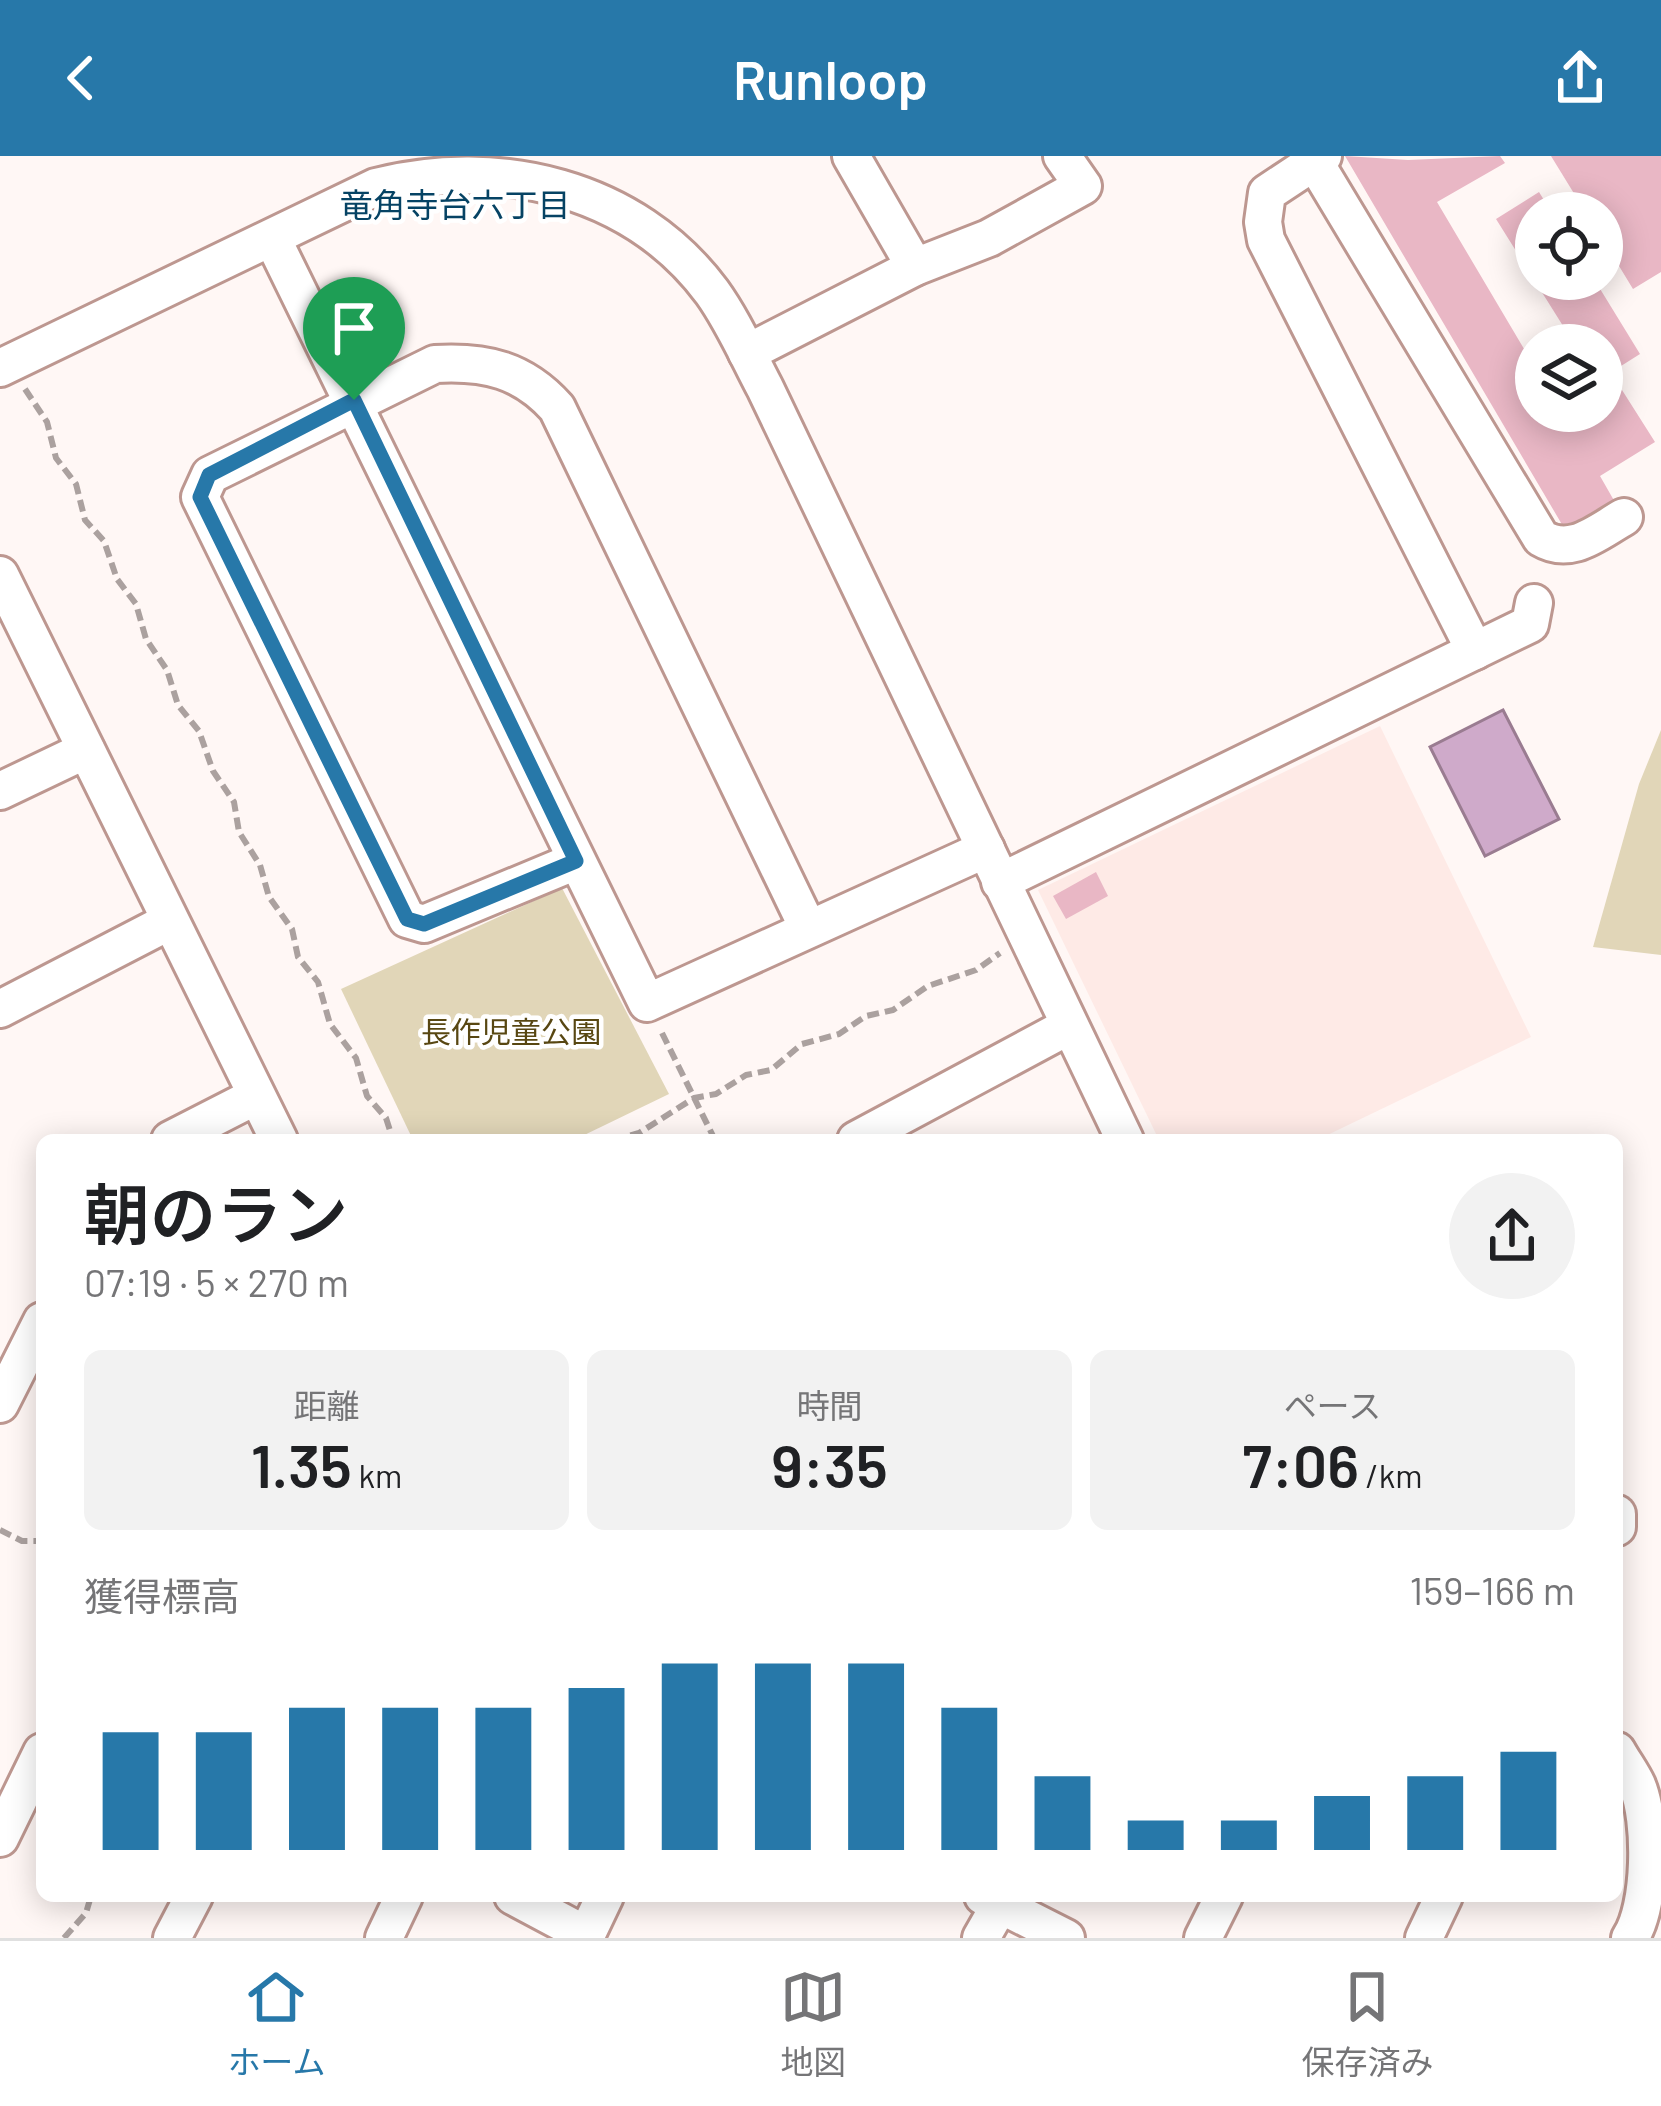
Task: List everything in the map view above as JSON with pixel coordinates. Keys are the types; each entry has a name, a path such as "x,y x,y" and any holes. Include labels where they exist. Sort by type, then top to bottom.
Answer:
{"street":[{"path":"851,156 915,267"},
{"path":"746,353 915,267 988,238 1083,186 1062,156"},
{"path":"1475,651 1266,240 1263,222 1268,193 1319,158 1363,214 1541,538 1556,547 1576,544 1624,518"},
{"path":"11,374 272,238 416,174 490,171 557,182 640,222 681,257 711,292 746,353 1122,1134"},
{"path":"272,238 647,1003 808,928 993,866 1475,651 1530,624 1534,603"},
{"path":"576,861 424,924 407,919 200,497 209,475 435,364 472,362 513,371 540,389 557,408 808,928"},
{"path":"0,575 276,1134"},
{"path":"0,791 86,750"},
{"path":"0,1009 170,921"},
{"path":"907,1128 1069,1026"},
{"path":"182,1134 256,1096"},
{"path":"0,1404 36,1333"},
{"path":"1623,1761 1639,1789 1646,1862 1643,1920 1630,1938"},
{"path":"0,1838 36,1764"},
{"path":"172,1938 191,1902"},
{"path":"384,1938 401,1902"},
{"path":"524,1902 585,1936 602,1902"},
{"path":"981,1938 995,1902"},
{"path":"1001,1902 1066,1938"},
{"path":"1203,1938 1221,1902"},
{"path":"1424,1938 1441,1902"}],"path":[{"path":"11,374 47,422 56,458 76,484 85,520 104,541 116,579 136,604 146,639 167,670 178,705 199,731 213,771 234,802 239,832 260,865 269,897 292,929 298,957 318,982 331,1024 356,1058 367,1096 386,1118 391,1134"},
{"path":"636,1134 694,1098 716,1094 746,1075 771,1070 802,1044 839,1034 866,1016 893,1010 928,986 976,970 1009,949"},
{"path":"647,1003 713,1134"},
{"path":"0,1530 22,1541 36,1540"},
{"path":"64,1938 90,1902"}],"shaded area":[{"path":"1503,710 1559,819 1485,856 1430,747"},
{"path":"1380,726 1531,1037 1329,1134 1156,1134 1038,890"}],"green space":[{"path":"1661,730 1661,955 1593,947 1639,784"},
{"name":"長作児童公園","path":"562,888 669,1094 586,1134 410,1134 341,989"}],"building":[{"path":"1345,156 1408,160 1500,156 1505,163 1437,202 1515,334 1515,432 1623,432 1623,392 1655,442 1600,476 1616,504 1567,533"},
{"path":"1551,156 1661,156 1661,272 1633,289 1623,273 1623,192 1573,192"},
{"path":"1515,207 1515,249 1496,219"},
{"path":"1547,300 1607,300 1622,324 1562,324"},
{"path":"1623,326 1640,354 1623,365"},
{"path":"1096,872 1108,896 1066,919 1053,896"}],"district":[{"name":"竜角寺台六丁目","path":"455,204"}],"route":[{"path":"354,400 576,861 424,924 407,919 200,497 209,475 354,400"}]}
